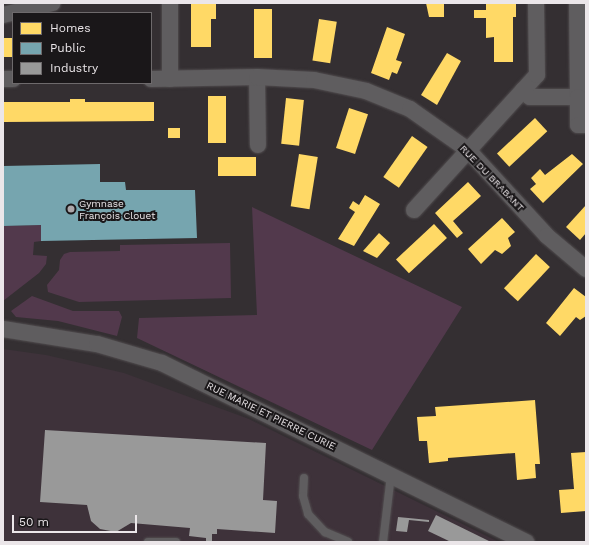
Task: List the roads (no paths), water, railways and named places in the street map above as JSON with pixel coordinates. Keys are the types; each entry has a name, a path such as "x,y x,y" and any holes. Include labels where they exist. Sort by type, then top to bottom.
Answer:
{"street":[{"path":"16,12 53,3"},
{"path":"170,3 170,79"},
{"path":"414,210 537,75 536,3"},
{"path":"577,3 578,125 586,125"},
{"path":"257,77 258,145"},
{"name":"RUE DU BRABANT","path":"152,79 257,77 314,80 366,91 410,109 468,150 547,236 586,269"},
{"path":"523,90 530,97 578,97"},
{"name":"RUE MARIE ET PIERRE CURIE","path":"3,329 97,344 162,363 526,542"}],"lane":[{"path":"383,542 391,475"},
{"path":"304,478 303,496 308,514 324,532 348,542"},
{"path":"148,542 176,542"}],"place":[{"name":"Gymnase François Clouet","path":"71,209"}]}
